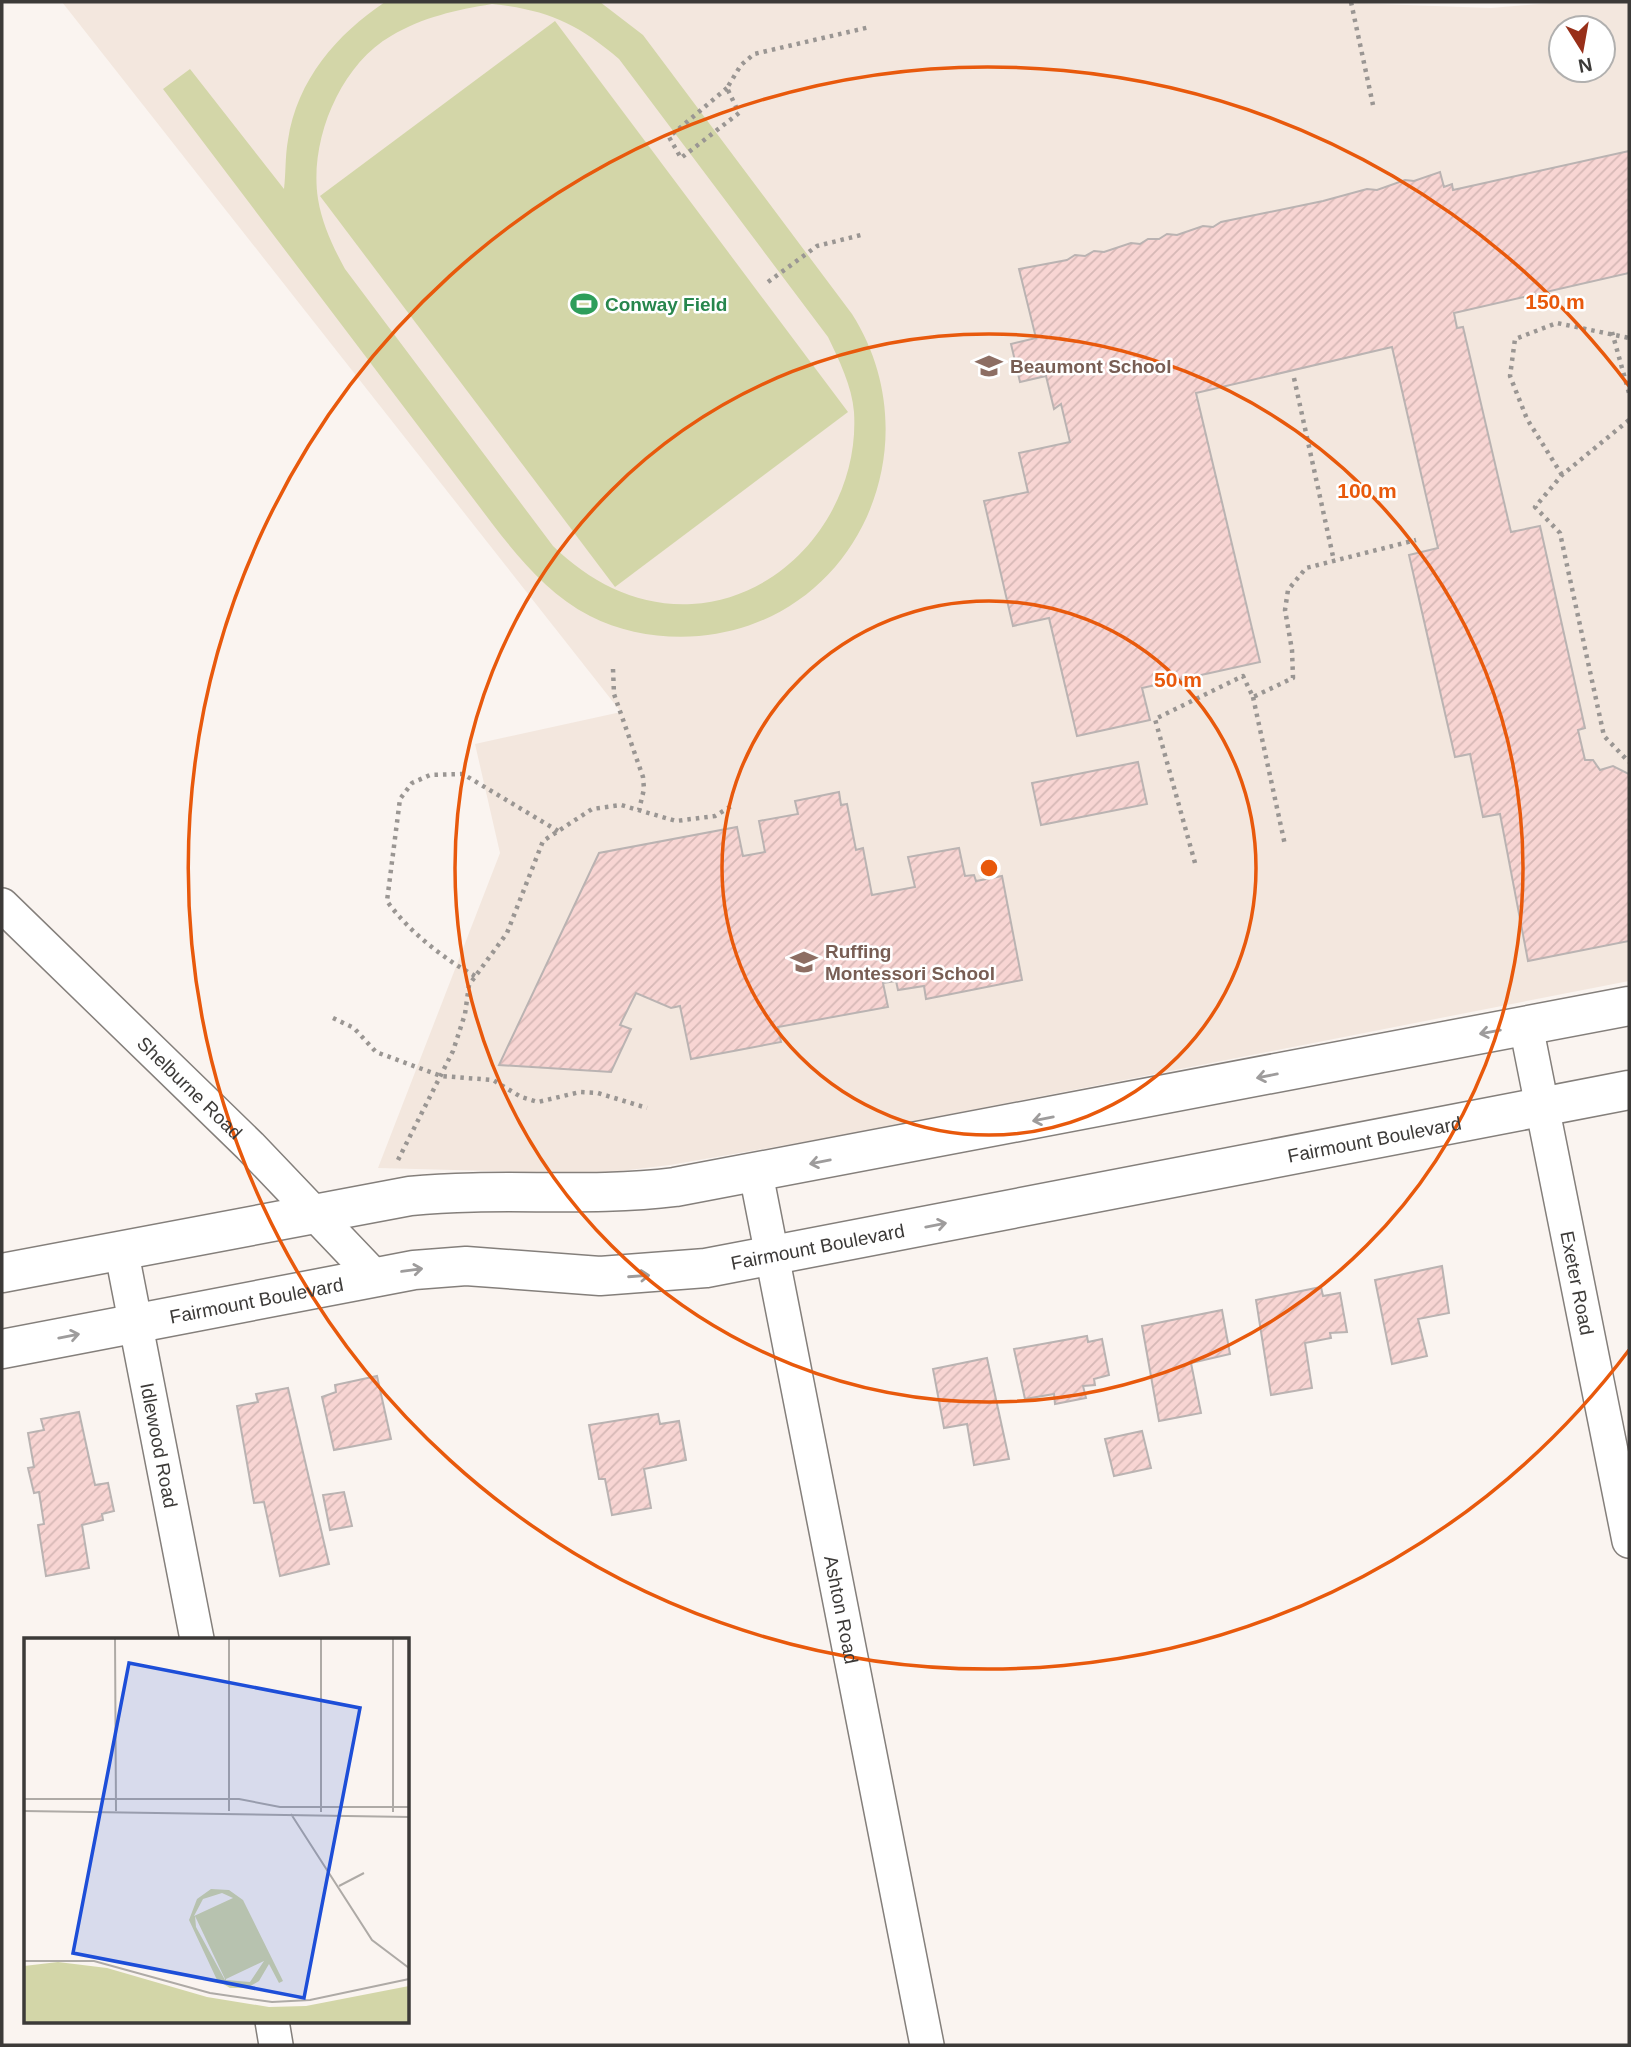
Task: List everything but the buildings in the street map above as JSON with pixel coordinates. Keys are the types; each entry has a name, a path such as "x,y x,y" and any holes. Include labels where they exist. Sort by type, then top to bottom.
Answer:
{"main road":[{"path":"2,1273 378,1200 474,1191 568,1195 641,1192 756,1174 1629,1006"},
{"name":"Fairmount Boulevard","path":"2,1349 374,1276 466,1266 565,1275 635,1276 771,1257 1629,1090"}],"street":[{"name":"Shelburne Road","path":"2,905 250,1146 374,1276"},
{"name":"Exeter Road","path":"1526,1026 1629,1541"},
{"name":"Ashton Road","path":"756,1174 927,2045"},
{"name":"Idlewood Road","path":"121,1249 197,1638"},
{"path":"271,2022 276,2045"}],"path":[{"path":"1350,2 1373,105"},
{"path":"727,88 739,113 681,158 669,136 727,88 741,65 754,54 870,27"},
{"path":"768,282 817,246 865,234"},
{"path":"1562,475 1527,419 1510,376 1515,340 1557,323 1612,332 1629,338"},
{"path":"1612,332 1629,393"},
{"path":"1294,377 1334,561"},
{"path":"1629,420 1562,475 1535,507 1560,533 1604,736 1629,762"},
{"path":"1253,697 1293,678 1293,650 1285,610 1288,590 1306,568 1416,540"},
{"path":"613,669 614,694 643,777 645,789 639,810"},
{"path":"1195,863 1155,719 1243,676 1253,697 1285,845"},
{"path":"475,976 453,964 404,925 387,901 400,799 412,783 430,775 463,774 558,831"},
{"path":"378,1200 453,1051 465,1014 469,985 507,933 543,841 592,809 621,805 676,821 715,816 733,805"},
{"path":"333,1018 354,1028 376,1052 441,1076 493,1080 521,1097 538,1102 580,1092 598,1093 647,1108"}],"shaded area":[{"name":"Beaumont School","path":"62,2 1322,2 1491,8 1562,2 1629,2 1629,981 844,1135 670,1165 612,1172 564,1173 378,1168 500,853 475,744 621,712"}],"green space":[{"path":"385,2 600,2 643,35 852,314 876,365 885,418 882,470 866,519 839,563 801,598 754,624 685,637 643,634 616,627 576,608 549,588 494,526 163,89 190,69 284,189 288,140 300,98 322,61 367,15","holes":["492,4 545,15 575,27 619,59 828,337 844,373 854,412 853,447 845,481 831,512 812,541 787,565 759,585 727,598 692,604 672,604 634,597 583,571 553,546 345,269 325,226 318,199 318,154 332,107 356,66 391,36 415,24 479,6"]},
{"name":"Conway Field","path":"555,21 848,412 615,587 320,196"}],"place":[{"name":"Conway Field","path":"584,304"},
{"name":"Beaumont School","path":"989,366"},
{"name":"Ruffing Montessori School","path":"804,962"}]}
